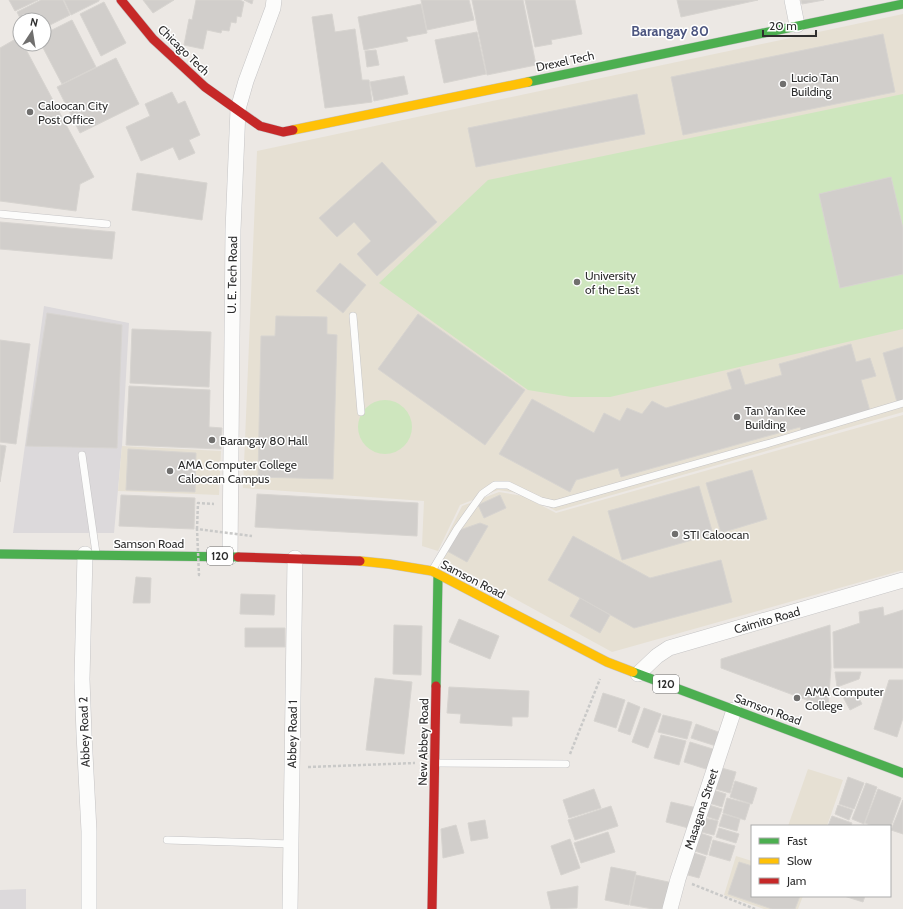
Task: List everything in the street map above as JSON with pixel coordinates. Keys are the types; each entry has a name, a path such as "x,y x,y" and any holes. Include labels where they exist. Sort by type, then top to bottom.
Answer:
{"main road":[{"name":"Chicago Tech","path":"120,0 153,39 204,87 238,109"},
{"name":"Drexel Tech","path":"238,109 260,126 283,132 903,4"},
{"name":"Samson Road","path":"0,554 295,558 381,563 414,567 435,573 607,662 903,773"},
{"name":"New Abbey Road","path":"432,909 435,762 435,573"}],"street":[{"name":"U. E. Tech Road","path":"230,557 233,230 238,109 246,81 273,8 274,0"},
{"path":"792,0 797,25"},
{"name":"Abbey Road 2","path":"89,909 89,831 82,679 91,555"},
{"name":"Abbey Road 1","path":"290,909 295,558"},
{"name":"Caimito Road","path":"638,674 657,656 669,648 903,580"},
{"name":"Masagana Street","path":"670,909 678,878 734,710"}],"lane":[{"path":"0,214 107,224"},
{"path":"353,316 361,412"},
{"path":"435,573 458,529 482,494 495,485 508,485 541,501 554,504 770,443 903,403"},
{"path":"82,455 91,555"},
{"path":"435,762 566,764"},
{"path":"166,840 291,844"}],"path":[{"path":"198,503 197,527 200,575"},
{"path":"197,527 252,536"},
{"path":"566,764 607,662"},
{"path":"292,767 435,762"},
{"path":"678,878 755,909"}],"shaded area":[{"name":"University of the East","path":"903,14 903,412 556,511 524,494 498,490 460,505 438,551 422,546 424,501 243,488 257,151"},
{"path":"44,306 129,323 122,446 114,533 13,533"},
{"name":"STI Caloocan","path":"903,415 903,570 612,652 437,556 462,506 499,492 523,496 556,513"},
{"name":"AMA Computer College Caloocan Campus","path":"122,446 221,451 219,495 118,491"},
{"path":"808,769 843,780 827,825 788,825"},
{"path":"736,856 751,861 751,897 803,897 798,909 764,909 724,895"},
{"path":"26,889 26,909 0,909 0,890"}],"green space":[{"path":"903,94 903,329 610,397 571,397 528,390 379,283 488,180"},
{"path":"385,400 395,402 404,408 410,417 412,427 410,437 404,446 395,452 385,454 375,452 366,446 360,437 358,427 360,417 366,408 375,402"}],"building":[{"path":"9,0 38,0 15,11"},
{"path":"41,0 63,0 70,15 52,24 52,12 17,12"},
{"path":"64,0 99,0 99,1 71,15"},
{"path":"143,0 174,0 153,13"},
{"path":"196,0 240,0 244,2 241,17 237,16 236,23 231,22 229,31 222,30 221,33 207,30 203,49 184,45 189,19 192,20"},
{"path":"244,0 253,0 252,4"},
{"path":"421,0 469,0 474,20 427,30"},
{"path":"472,0 523,0 536,65 487,75"},
{"path":"525,0 575,0 582,34 551,40 552,44 535,47"},
{"path":"677,0 758,0 681,17"},
{"path":"801,0 824,0 802,4"},
{"path":"104,2 126,43 101,56 80,14"},
{"path":"421,4 427,33 406,37 408,41 364,50 358,17"},
{"path":"332,14 335,32 355,29 362,80 369,80 372,102 325,108 312,17"},
{"path":"72,20 96,67 62,84 45,52 52,52 52,30"},
{"path":"477,32 486,74 444,83 435,40"},
{"name":"Lucio Tan Building","path":"883,34 895,92 683,135 671,77"},
{"name":"Caloocan City Post Office","path":"12,41 12,52 27,52 94,177 80,184 76,211 0,201 0,48"},
{"path":"376,50 379,65 367,67 365,51"},
{"path":"116,58 139,104 80,133 57,87"},
{"path":"404,76 408,94 374,101 370,82"},
{"path":"172,92 178,104 185,101 200,135 189,140 195,153 179,160 173,147 141,161 126,127 150,116 145,104"},
{"path":"637,94 645,134 476,167 468,128"},
{"path":"382,162 437,222 377,276 357,254 371,241 354,222 337,237 319,218"},
{"path":"137,173 207,183 202,220 132,210"},
{"path":"891,177 903,228 903,274 840,288 819,194"},
{"path":"0,222 115,232 112,259 0,249"},
{"path":"340,263 366,285 343,313 316,291"},
{"path":"47,313 122,325 117,448 26,446"},
{"path":"418,314 525,390 485,445 378,369"},
{"path":"276,316 327,317 327,334 337,335 333,479 258,477 261,336 275,336"},
{"path":"132,329 211,332 209,387 130,383"},
{"path":"0,340 30,344 16,444 0,442"},
{"name":"Tan Yan Kee Building","path":"851,344 856,362 870,358 876,376 861,380 870,411 801,430 800,427 621,477 618,468 576,480 570,492 499,454 532,399 594,433 604,413 620,421 627,408 642,414 652,401 666,408 732,389 727,373 740,369 745,385 782,375 779,364"},
{"path":"903,347 903,400 897,402 883,353"},
{"path":"129,386 210,390 209,427 222,428 221,449 126,445"},
{"path":"0,445 6,446 0,482"},
{"name":"AMA Computer College Caloocan Campus","path":"128,449 196,453 195,492 126,490"},
{"path":"752,470 767,519 721,533 706,483"},
{"path":"699,486 713,534 622,560 608,511"},
{"path":"257,494 418,503 417,536 255,527"},
{"path":"121,495 195,498 194,529 119,526"},
{"path":"500,495 506,508 484,518 478,505"},
{"path":"480,523 488,526 467,562 447,551 457,531"},
{"path":"573,536 650,578 721,560 732,602 634,628 548,580"},
{"path":"136,577 151,578 150,603 133,603"},
{"path":"241,594 275,595 274,615 240,614"},
{"path":"580,598 610,615 600,633 570,616"},
{"path":"883,607 884,616 903,610 903,668 834,668 833,632 860,623 859,612"},
{"path":"459,619 499,636 490,659 449,642"},
{"path":"394,625 422,626 421,675 393,674"},
{"path":"830,625 831,667 828,708 721,668 721,659"},
{"path":"245,628 285,628 285,647 245,647"},
{"path":"835,672 861,672 859,679 837,687"},
{"path":"375,678 412,682 404,754 366,750"},
{"path":"889,680 903,680 903,718 897,737 874,729"},
{"path":"449,687 529,691 528,717 512,717 512,726 460,723 461,714 447,713"},
{"path":"854,689 862,704 850,710 842,695"},
{"path":"603,693 625,700 616,728 594,721"},
{"path":"628,702 640,707 630,735 618,731"},
{"path":"644,708 661,714 648,748 632,742"},
{"path":"663,715 692,722 687,739 658,732"},
{"path":"696,724 721,733 716,746 691,738"},
{"path":"661,735 686,741 679,765 654,758"},
{"path":"690,742 716,750 709,770 684,762"},
{"path":"718,767 736,772 730,793 712,788"},
{"path":"848,777 864,783 854,809 839,804"},
{"path":"735,781 757,788 752,804 730,797"},
{"path":"866,783 877,787 864,824 852,819"},
{"path":"594,789 601,808 569,818 563,800"},
{"path":"878,789 901,798 891,826 870,825 865,823"},
{"path":"713,790 726,794 722,807 709,803"},
{"path":"727,798 750,804 745,820 723,813"},
{"path":"903,800 903,834 891,830"},
{"path":"671,802 697,808 692,829 666,822"},
{"path":"709,805 722,809 718,820 705,816"},
{"path":"838,805 853,810 849,820 835,814"},
{"path":"611,806 618,826 575,840 568,820"},
{"path":"723,814 740,819 737,831 719,826"},
{"path":"832,816 852,823 851,825 828,825"},
{"path":"705,818 718,821 714,835 701,832"},
{"path":"485,820 488,838 471,841 468,823"},
{"path":"456,825 464,853 443,858 441,829"},
{"path":"719,828 739,834 736,843 716,837"},
{"path":"608,832 615,852 581,863 574,843"},
{"path":"700,833 712,837 707,855 695,851"},
{"path":"570,839 580,868 561,875 551,846"},
{"path":"713,840 735,846 730,861 709,855"},
{"path":"694,853 706,857 699,878 688,875"},
{"path":"739,862 751,866 751,897 800,897 795,909 772,909 728,894"},
{"path":"611,867 636,872 629,905 605,900"},
{"path":"636,875 673,883 668,909 653,909 630,905"},
{"path":"578,886 577,908 551,909 547,892"},
{"path":"847,897 865,897 863,902"}],"traffic: fast":[{"path":"528,82 903,4"},
{"path":"0,554 238,557"},
{"path":"436,686 438,575"},
{"path":"633,672 903,773"}],"traffic: slow":[{"path":"293,130 528,82"},
{"path":"360,561 432,571 607,662 633,672"}],"traffic: jam":[{"path":"121,0 153,39 205,87 260,126 283,132 293,130"},
{"path":"238,557 360,561"},
{"path":"432,909 436,686"}],"place":[{"name":"Lucio Tan Building","path":"783,84"},
{"name":"Caloocan City Post Office","path":"30,112"},
{"name":"University of the East","path":"577,282"},
{"name":"Tan Yan Kee Building","path":"737,417"},
{"name":"Barangay 80 Hall","path":"212,440"},
{"name":"AMA Computer College Caloocan Campus","path":"170,471"},
{"name":"STI Caloocan","path":"675,534"},
{"name":"AMA Computer College","path":"797,698"}],"district":[{"name":"Barangay 80","path":"670,31"}]}
